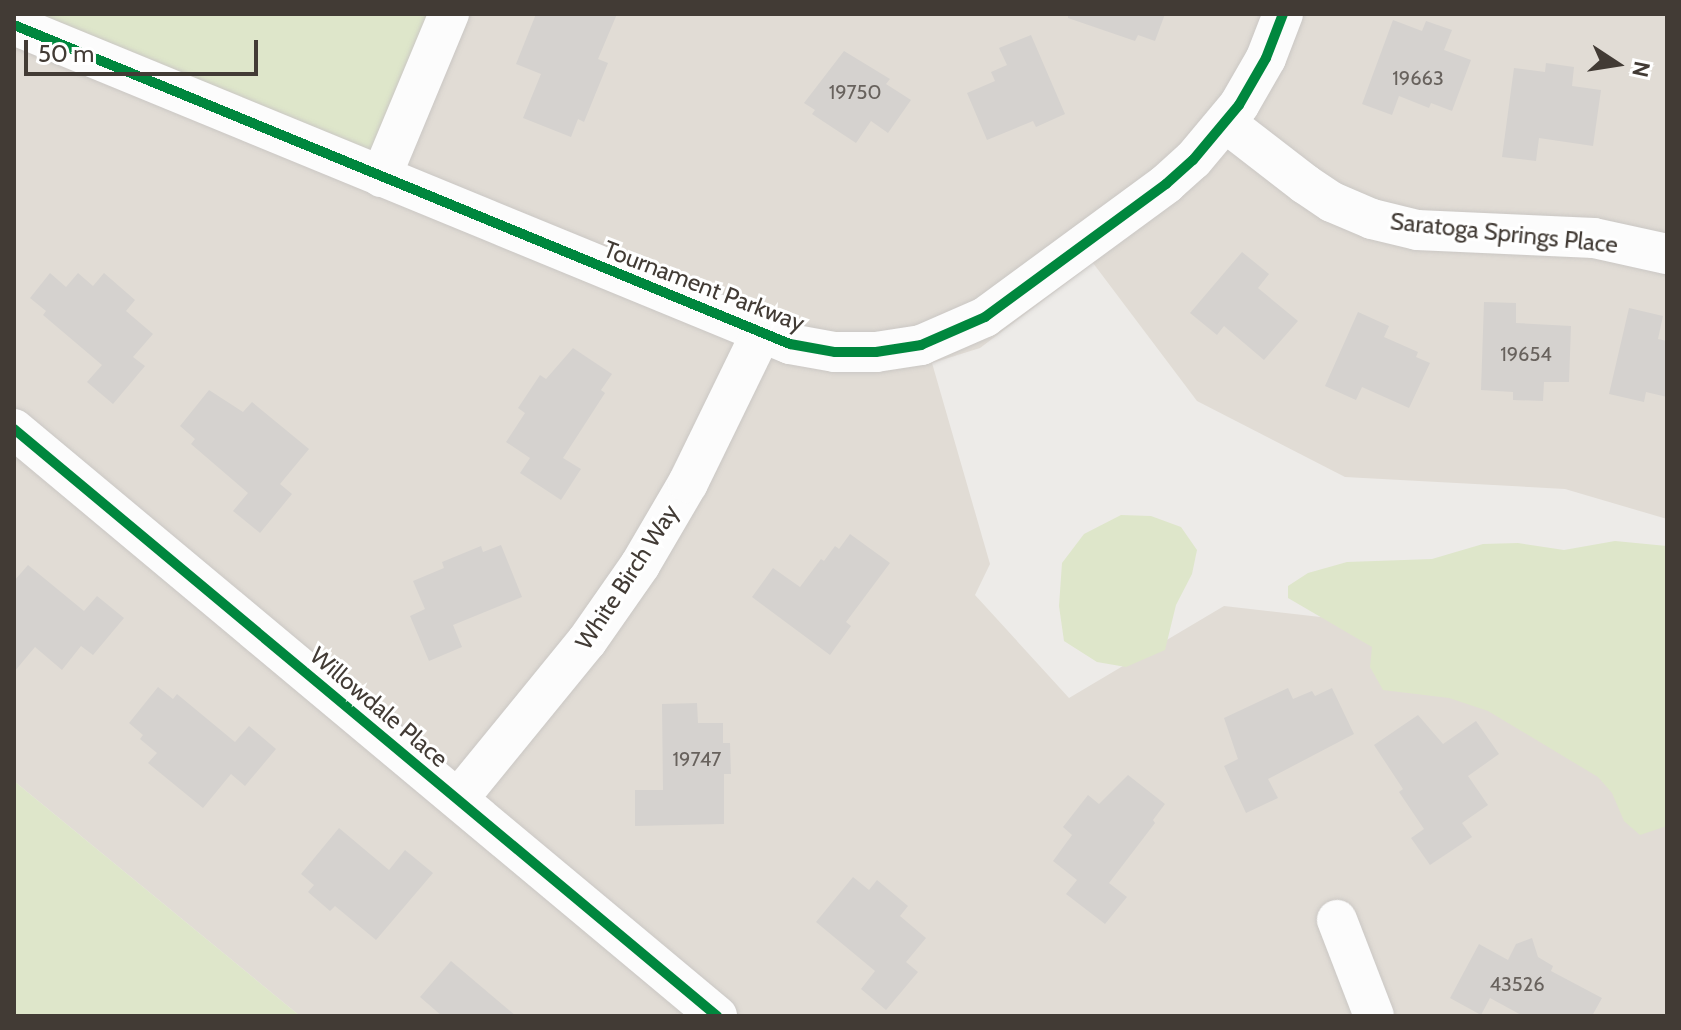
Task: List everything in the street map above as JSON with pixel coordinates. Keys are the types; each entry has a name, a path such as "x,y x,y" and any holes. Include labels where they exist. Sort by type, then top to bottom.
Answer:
{"street":[{"path":"381,177 449,14"},
{"name":"Tournament Parkway","path":"14,25 761,333 790,344 835,352 876,352 921,345 957,332 985,317 1166,184 1226,123 1266,58 1283,14"},
{"name":"Saratoga Springs Place","path":"1226,123 1332,202 1372,219 1417,230 1594,238 1667,254"},
{"name":"White Birch Way","path":"458,799 587,641 640,565 688,483 761,333"},
{"name":"Willowdale Place","path":"14,429 717,1016"},
{"path":"1337,920 1374,1016"}],"shaded area":[{"path":"444,14 1667,14 1667,519 1565,489 1345,477 1197,401 1093,263 980,348 932,363 990,564 975,595 1069,698 1224,606 1496,637 1667,734 1667,1016 300,1016 14,781 14,46"}],"green space":[{"path":"14,14 444,14 393,202"},
{"path":"1121,515 1151,516 1181,527 1197,550 1192,574 1176,605 1165,650 1126,667 1097,662 1064,641 1059,606 1062,563 1084,534"},
{"path":"1615,541 1667,546 1667,826 1640,835 1624,821 1612,793 1598,777 1488,711 1449,698 1383,690 1370,667 1372,647 1288,598 1288,586 1308,573 1347,562 1432,559 1483,544 1518,543 1564,550"},
{"path":"14,781 300,1016 14,1016"}],"building":[{"path":"536,14 617,14 598,59 608,63 584,122 578,119 571,137 523,118 541,74 516,64"},
{"path":"1068,14 1165,14 1155,41 1138,35 1135,41 1068,18"},
{"path":"1393,20 1422,31 1426,21 1452,30 1444,50 1471,60 1452,111 1431,103 1429,108 1399,96 1392,115 1362,104"},
{"path":"1031,35 1065,114 1036,127 1033,121 987,140 967,93 995,81 991,72 1007,65 999,48"},
{"path":"844,51 890,79 886,84 911,100 888,133 871,121 856,143 812,114 815,110 804,103"},
{"path":"1546,63 1574,67 1572,86 1601,90 1593,146 1539,138 1536,161 1502,157 1514,68 1545,72"},
{"path":"1242,252 1269,274 1258,288 1298,321 1264,360 1224,326 1217,335 1190,313"},
{"path":"50,273 66,287 78,273 93,286 104,273 135,300 126,311 153,334 133,357 145,366 113,404 87,382 102,365 43,315 46,311 30,298"},
{"path":"1484,302 1516,303 1516,323 1571,326 1569,382 1544,382 1543,401 1513,400 1513,392 1481,390"},
{"path":"1629,308 1663,316 1658,339 1667,341 1667,397 1646,392 1644,402 1609,394"},
{"path":"1358,312 1389,326 1384,337 1418,352 1416,357 1430,363 1409,408 1362,387 1356,400 1325,386"},
{"path":"573,348 612,374 601,390 605,393 563,458 581,469 561,500 520,473 530,458 506,442 525,413 518,408 540,375 546,379"},
{"path":"209,390 243,412 252,402 309,449 280,484 292,494 260,533 233,511 248,493 191,444 195,439 180,426"},
{"path":"850,534 890,563 846,622 851,626 830,655 752,597 773,568 800,587 821,559 824,561 835,546 839,549"},
{"path":"501,545 522,597 453,625 462,647 429,661 410,616 425,609 413,581 444,568 442,562 481,546 483,552"},
{"path":"28,565 84,611 97,596 124,618 93,655 81,646 62,670 35,647 14,672 14,581"},
{"path":"158,687 173,699 177,694 235,742 249,726 276,749 245,786 231,774 203,808 148,763 157,753 140,739 143,735 129,723"},
{"path":"1288,688 1293,699 1312,691 1315,696 1332,688 1354,734 1268,779 1278,798 1246,813 1224,766 1238,759 1224,718"},
{"path":"697,703 698,723 723,723 723,743 730,743 731,774 724,774 724,824 635,826 635,790 663,790 662,704"},
{"path":"1418,715 1443,744 1476,721 1499,754 1468,776 1488,805 1462,823 1472,837 1430,865 1411,838 1424,829 1399,792 1403,789 1374,745"},
{"path":"1128,775 1165,804 1153,820 1155,823 1109,883 1127,897 1105,924 1066,894 1077,880 1053,861 1072,835 1063,827 1088,795 1099,804"},
{"path":"339,828 389,870 405,850 433,873 376,940 335,906 330,911 308,892 314,885 301,874"},
{"path":"853,877 869,890 877,880 908,906 900,916 926,938 906,962 918,972 886,1010 861,989 875,971 816,922"},
{"path":"1532,938 1538,957 1553,966 1551,971 1602,998 1592,1016 1523,1016 1490,998 1481,1015 1450,998 1479,944 1508,960 1516,944"},
{"path":"451,961 516,1016 442,1016 420,997"}],"cycle path":[{"path":"14,25 790,344 835,352 876,352 921,345 985,317 1166,184 1193,160 1239,105 1266,58 1283,14"},
{"path":"14,429 717,1016"}]}
